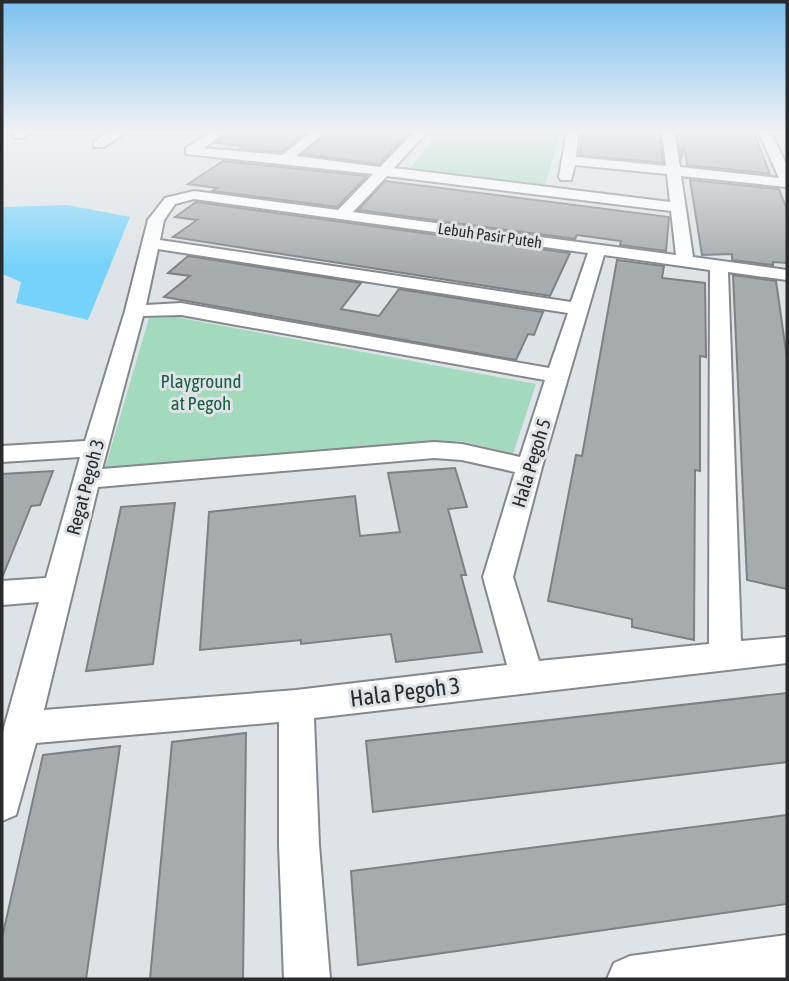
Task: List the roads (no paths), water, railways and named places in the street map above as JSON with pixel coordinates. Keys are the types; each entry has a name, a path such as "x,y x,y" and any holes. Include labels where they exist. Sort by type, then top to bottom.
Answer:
{"street":[{"path":"342,214 378,176"},
{"path":"418,176 680,208"},
{"path":"561,195 566,176"},
{"path":"676,176 685,261"},
{"path":"729,176 787,181"},
{"name":"Lebuh Pasir Puteh","path":"194,195 787,275"},
{"name":"Regat Pegoh 3","path":"2,802 94,448 135,312 156,220 166,204 178,197 194,195"},
{"path":"150,243 579,309"},
{"name":"Hala Pegoh 5","path":"527,677 498,577 529,467 597,250"},
{"path":"719,267 725,656"},
{"path":"135,312 181,309 558,376"},
{"path":"2,454 94,448"},
{"path":"87,479 434,450 462,452 529,467"},
{"path":"2,593 58,589"},
{"name":"Hala Pegoh 3","path":"22,728 296,705 527,677 787,650"},
{"path":"296,705 299,845 307,979"},
{"path":"630,979 787,957"}],"water":[{"path":"67,205 130,217 88,320 16,303 21,282 2,274 2,207"}],"park label":[{"name":"Playground at Pegoh","path":"201,392"}]}
